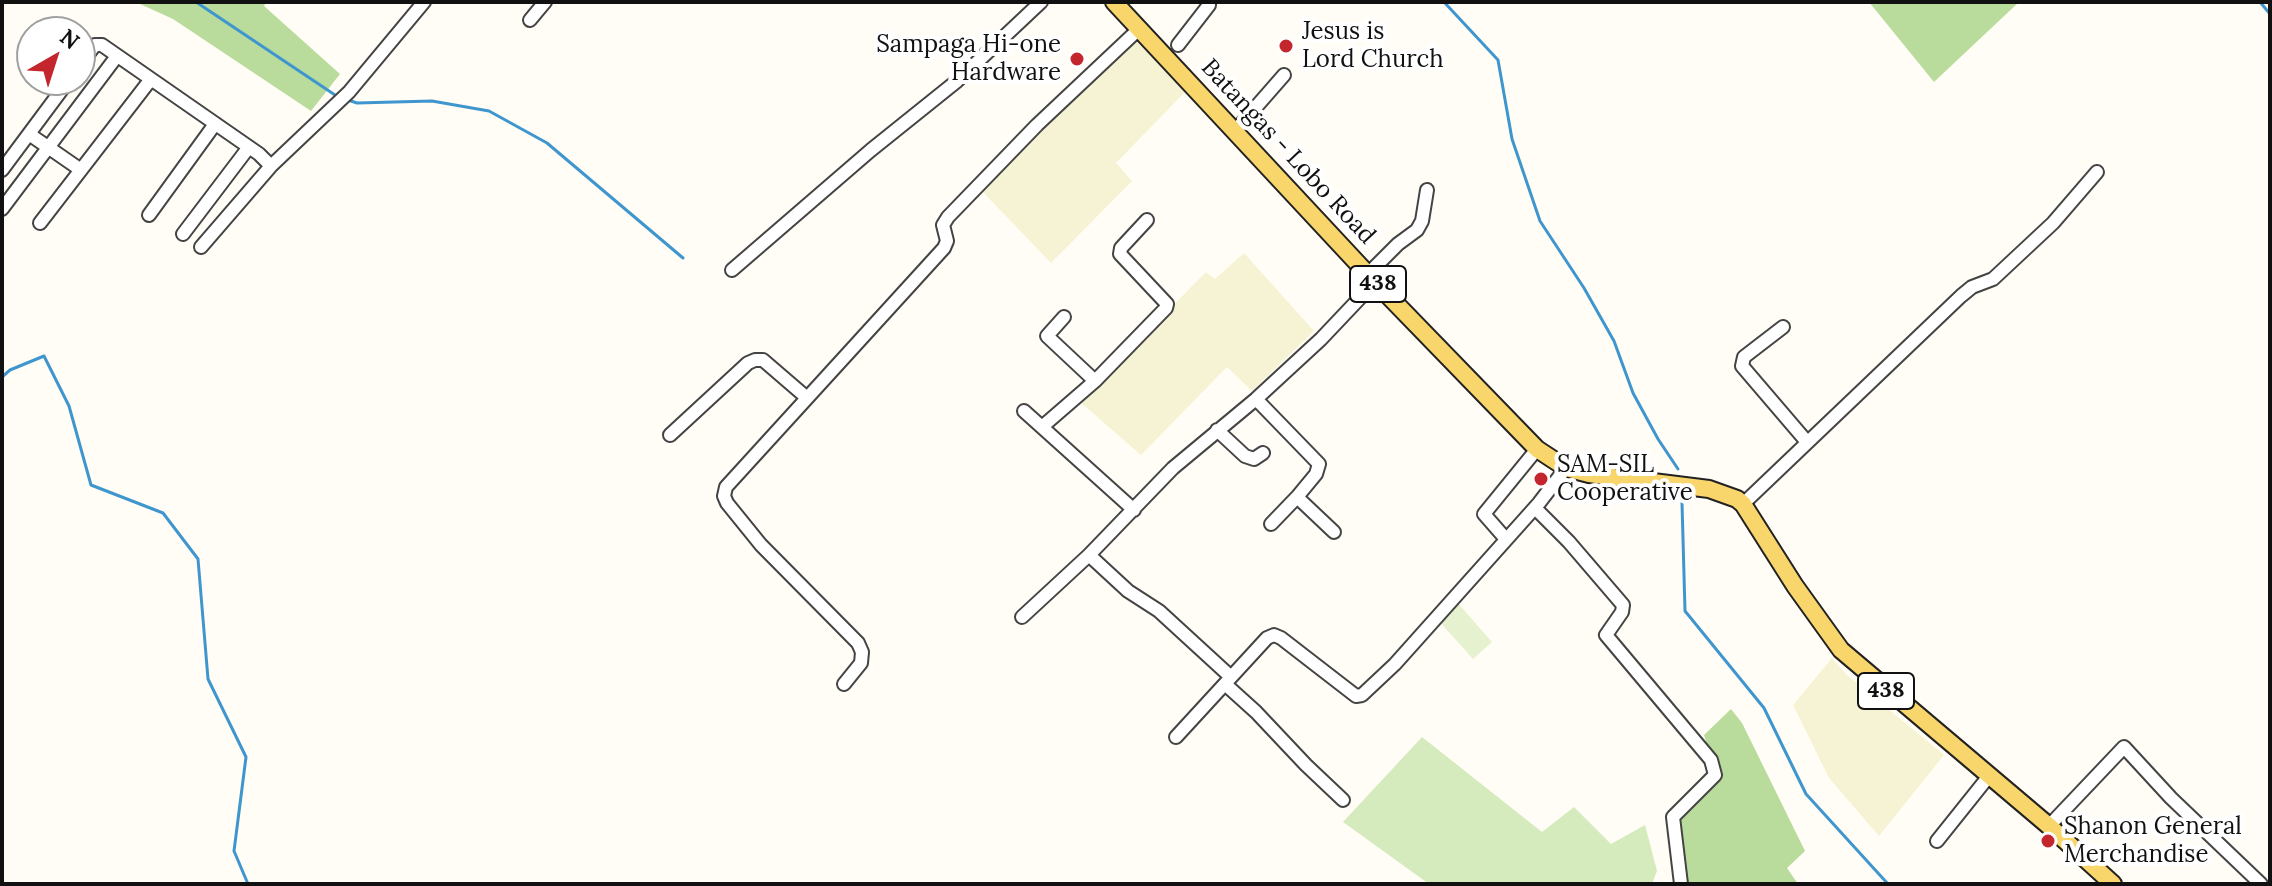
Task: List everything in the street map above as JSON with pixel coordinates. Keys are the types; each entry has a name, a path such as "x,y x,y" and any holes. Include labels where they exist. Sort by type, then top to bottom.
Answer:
{"main road":[{"name":"Batangas - Lobo Road","path":"1114,2 1140,28 1172,50 1235,131 1537,449 1566,468 1589,474 1717,490 1743,504"},
{"name":"438","path":"1743,504 1795,586 1841,650 2113,884"}],"street":[{"path":"201,247 271,166 349,92 424,2"},
{"path":"530,20 545,2"},
{"path":"732,270 859,160 957,81 1041,2"},
{"path":"1172,50 1209,5"},
{"path":"844,684 861,663 862,652 858,643 761,545 727,503 724,496 726,487 944,248 947,241 943,225 948,217 1037,125 1140,28"},
{"path":"96,45 102,45 249,147 271,166"},
{"path":"2,209 117,56"},
{"path":"1235,131 1284,75"},
{"path":"40,223 151,79"},
{"path":"2,170 57,96"},
{"path":"149,215 215,124"},
{"path":"29,134 81,170"},
{"path":"183,234 249,147"},
{"path":"1743,504 1961,296 1972,287 1993,279 2053,223 2097,172"},
{"path":"1022,617 1089,555 1173,468 1256,399 1321,339 1398,244 1417,230 1422,221 1427,190"},
{"path":"1043,426 1095,381 1166,308 1167,304 1120,254 1121,248 1147,220"},
{"path":"1064,317 1047,336 1095,381"},
{"path":"1783,327 1744,357 1742,366 1807,442"},
{"path":"670,435 755,360 763,360 806,397"},
{"path":"1256,399 1319,464 1316,474 1271,524"},
{"path":"1024,411 1134,510"},
{"path":"1217,430 1250,459 1256,459 1263,453"},
{"path":"1505,538 1484,514 1537,449"},
{"path":"1176,737 1267,638 1274,635 1356,696 1362,695 1395,664 1535,508 1566,468"},
{"path":"1297,497 1334,532"},
{"path":"1535,508 1623,605 1622,612 1606,635 1711,760 1715,775 1673,817 1681,884"},
{"path":"1089,555 1128,591 1159,611 1343,800"},
{"path":"2049,826 2124,747 2171,798 2261,884"},
{"path":"1937,841 1989,776"}],"shaded area":[{"path":"1137,38 1186,91 1116,163 1132,181 1051,263 979,188"},
{"path":"1244,253 1314,331 1252,391 1227,367 1141,455 1079,401 1206,272 1215,279"},
{"path":"1832,658 1847,675 1944,755 1879,836 1829,778 1793,705"}],"green space":[{"path":"129,2 266,2 264,6 340,74 311,111 173,19"},
{"path":"1869,2 2019,2 1934,82"},
{"path":"1457,602 1492,642 1473,659 1438,620"},
{"path":"1731,709 1742,723 1805,851 1787,868 1798,884 1682,884 1674,818 1716,774 1704,735"},
{"path":"1422,737 1542,832 1574,807 1611,844 1645,825 1657,871 1652,884 1429,884 1343,822"}],"waterway":[{"path":"196,2 338,97"},
{"path":"1444,2 1498,60 1512,139 1540,221 1614,341 1633,393 1678,469"},
{"path":"2260,2 2270,14"},
{"path":"348,100 357,103 432,101 489,111 547,143 683,258"},
{"path":"2,377 10,370 44,356 69,406 91,485 163,513 198,559 208,679 246,757 234,851 248,884"},
{"path":"1682,503 1685,611 1764,708 1806,794 1888,884"}],"place":[{"name":"Jesus is Lord Church","path":"1286,46"},
{"name":"Sampaga Hi-one Hardware","path":"1077,59"},
{"name":"SAM-SIL Cooperative","path":"1541,479"},
{"name":"Shanon General Merchandise","path":"2048,841"}]}
